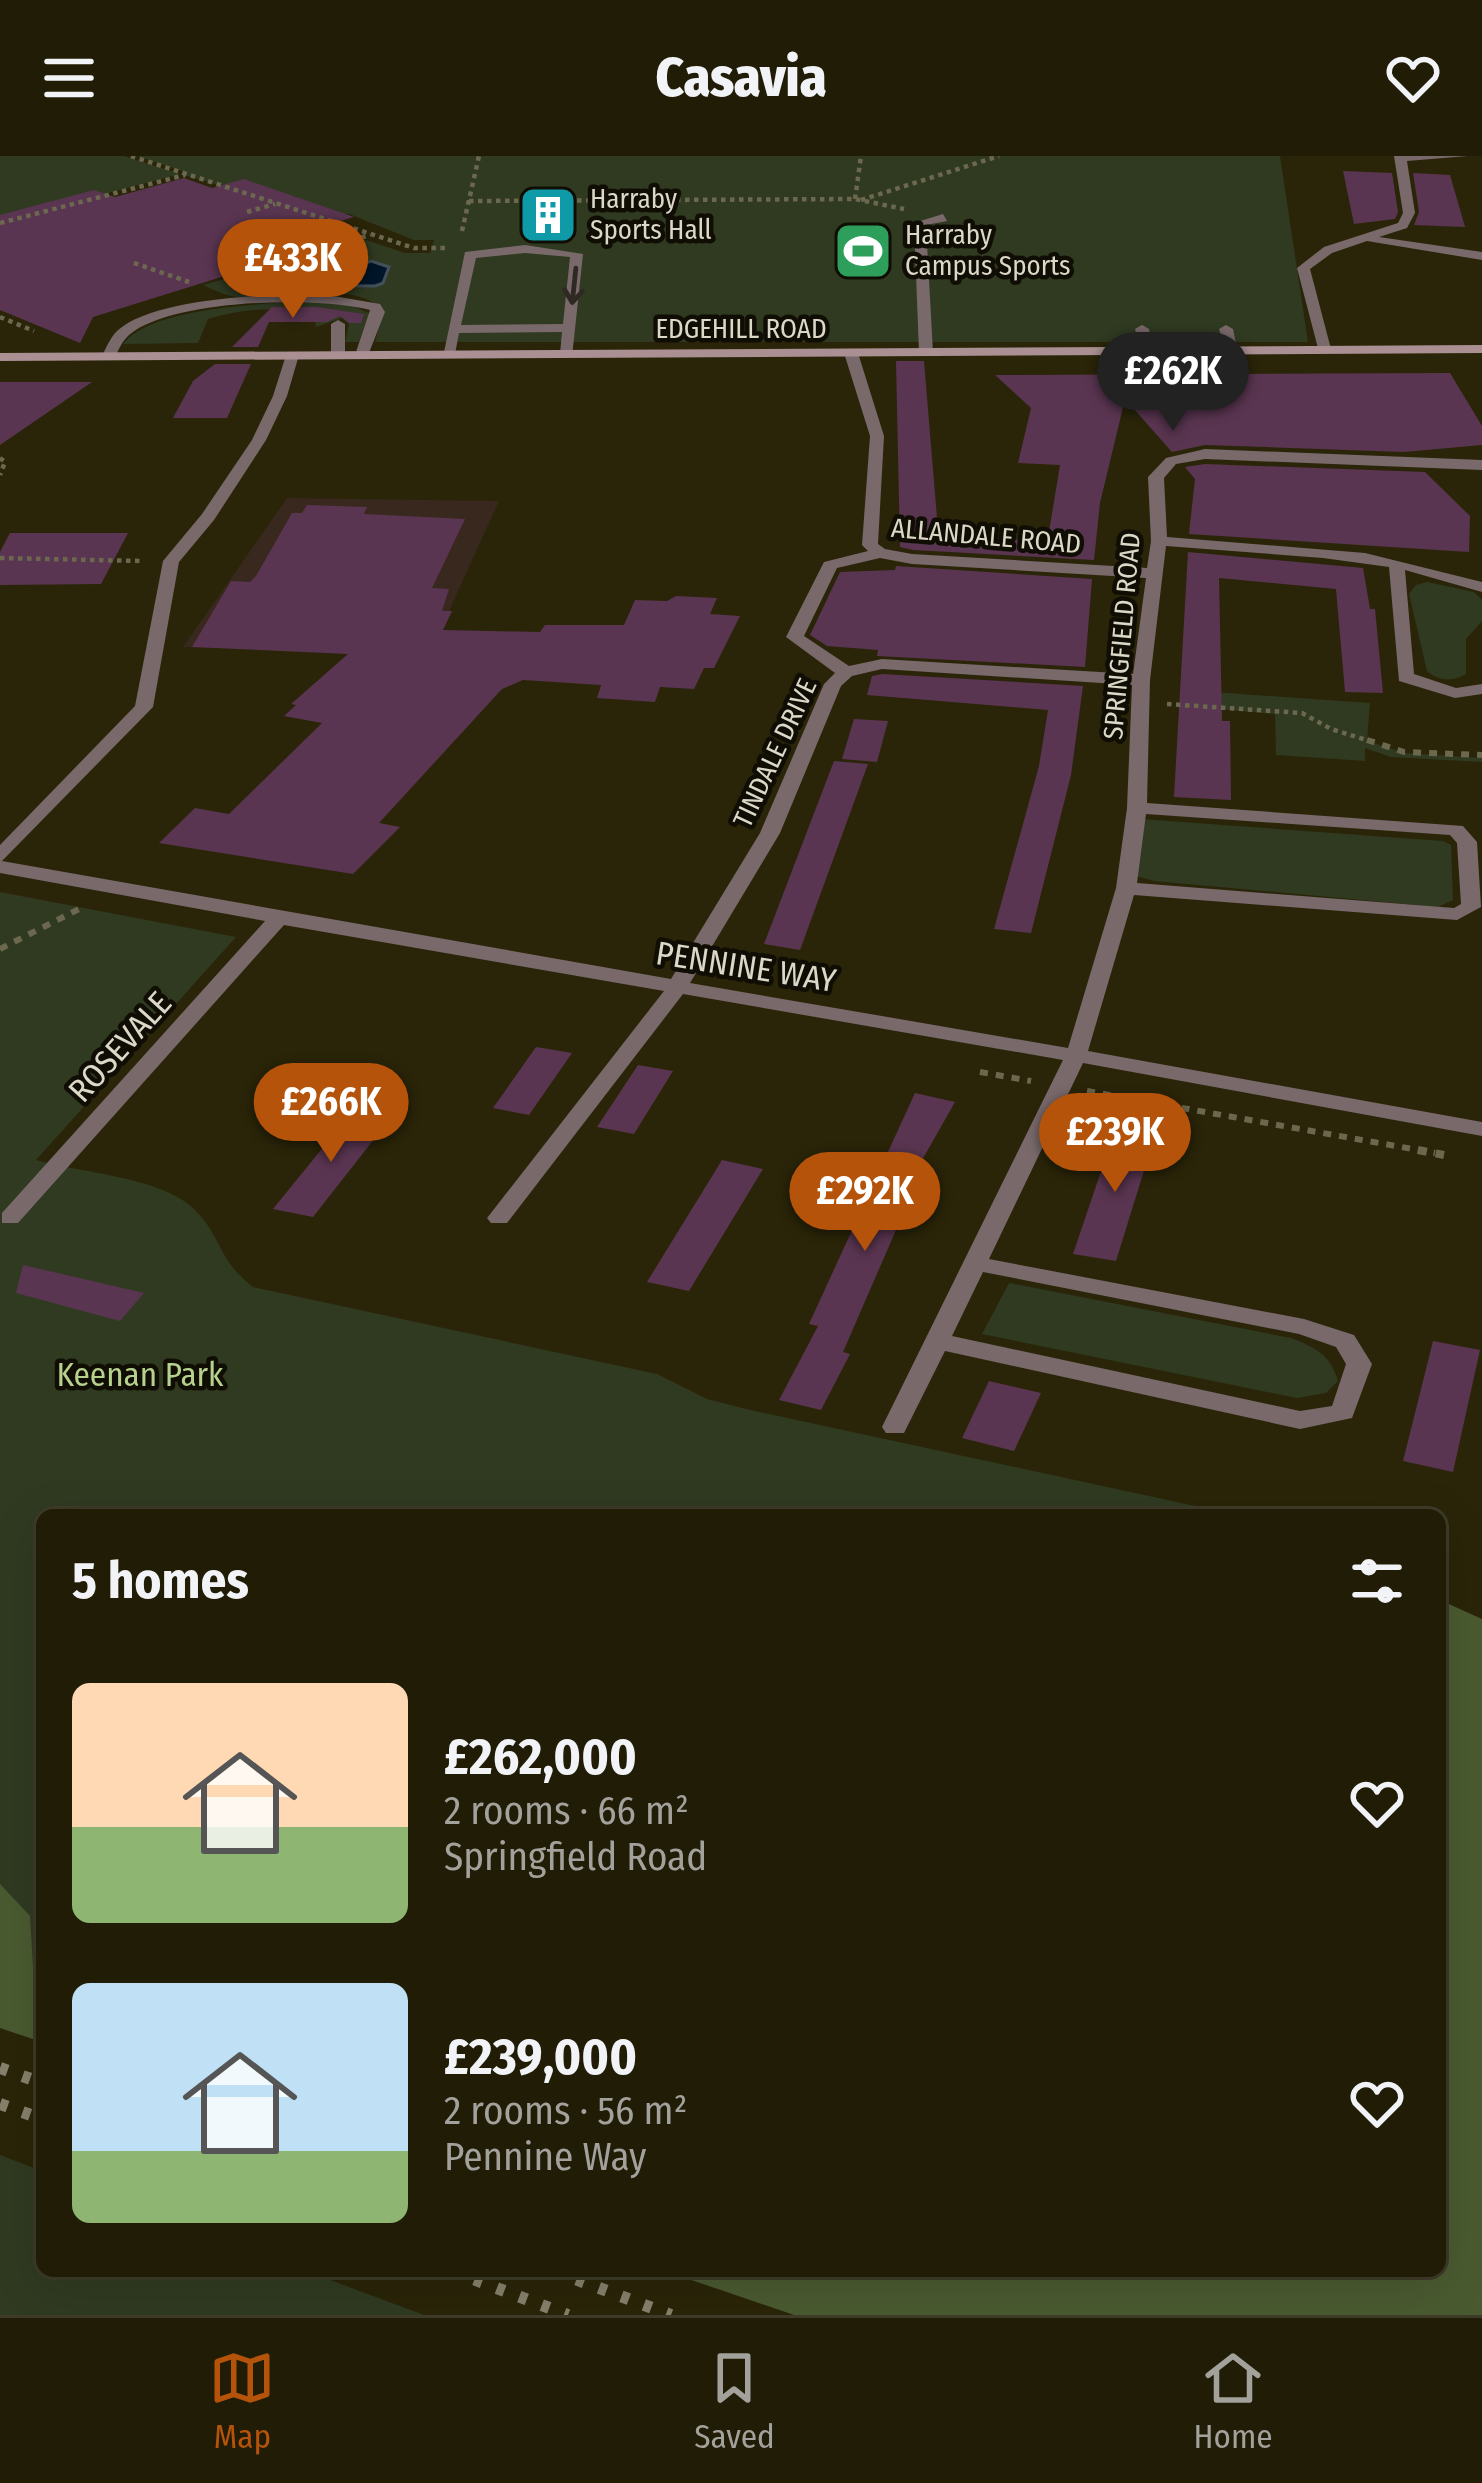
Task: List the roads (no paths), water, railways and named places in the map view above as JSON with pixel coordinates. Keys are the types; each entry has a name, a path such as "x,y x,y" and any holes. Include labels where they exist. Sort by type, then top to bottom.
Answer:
{"street":[{"path":"1324,349 1303,268 1328,250 1403,225 1409,213 1399,157 1462,156"},
{"path":"926,352 920,223 943,218"},
{"path":"1370,239 1482,256"},
{"path":"448,354 468,258 487,250 564,250 577,254 567,354"},
{"path":"1462,255 1464,263 1482,268"},
{"path":"109,356 125,332 210,304 316,299 375,307 378,312 362,355"},
{"path":"338,324 338,355"},
{"path":"453,328 570,328"},
{"path":"1142,329 1148,351"},
{"path":"1226,329 1233,350"},
{"name":"EDGEHILL ROAD","path":"0,357 1481,351"},
{"name":"ALLANDALE ROAD","path":"851,352 878,436 870,545 880,553 912,560 1153,573"},
{"path":"0,856 144,707 171,561 208,517 259,440 280,396 292,355"},
{"name":"SPRINGFIELD ROAD","path":"895,1427 1077,1053 1126,887 1137,808 1142,680 1159,541 1156,477 1171,461 1205,454 1482,465"},
{"path":"1159,541 1335,555 1449,574 1482,587"},
{"path":"846,672 795,638 830,566 880,553"},
{"path":"1396,567 1406,677 1455,693 1482,689"},
{"name":"TINDALE DRIVE","path":"499,1218 676,989 770,833 833,684 846,672 882,664 1142,680"},
{"path":"1126,887 1457,914 1471,908 1467,842 1456,830 1137,808"},
{"name":"PENNINE WAY","path":"0,867 676,989 1077,1053 1482,1129"},
{"name":"ROSEVALE","path":"10,1218 278,919"},
{"path":"937,1341 1300,1420 1343,1412 1359,1364 1345,1341 1304,1327 974,1263"}],"water":[{"path":"371,261 389,267 383,283 375,286 268,285 332,275"}],"railway":[{"path":"0,2068 36,2081"},
{"path":"0,2104 36,2117"},
{"path":"468,2277 568,2315"},
{"path":"570,2277 671,2315"}],"place":[{"name":"Harraby Sports Hall","path":"548,215"},
{"name":"Harraby Campus Sports","path":"863,251"}],"park label":[{"name":"Keenan Park","path":"140,1375"}]}
